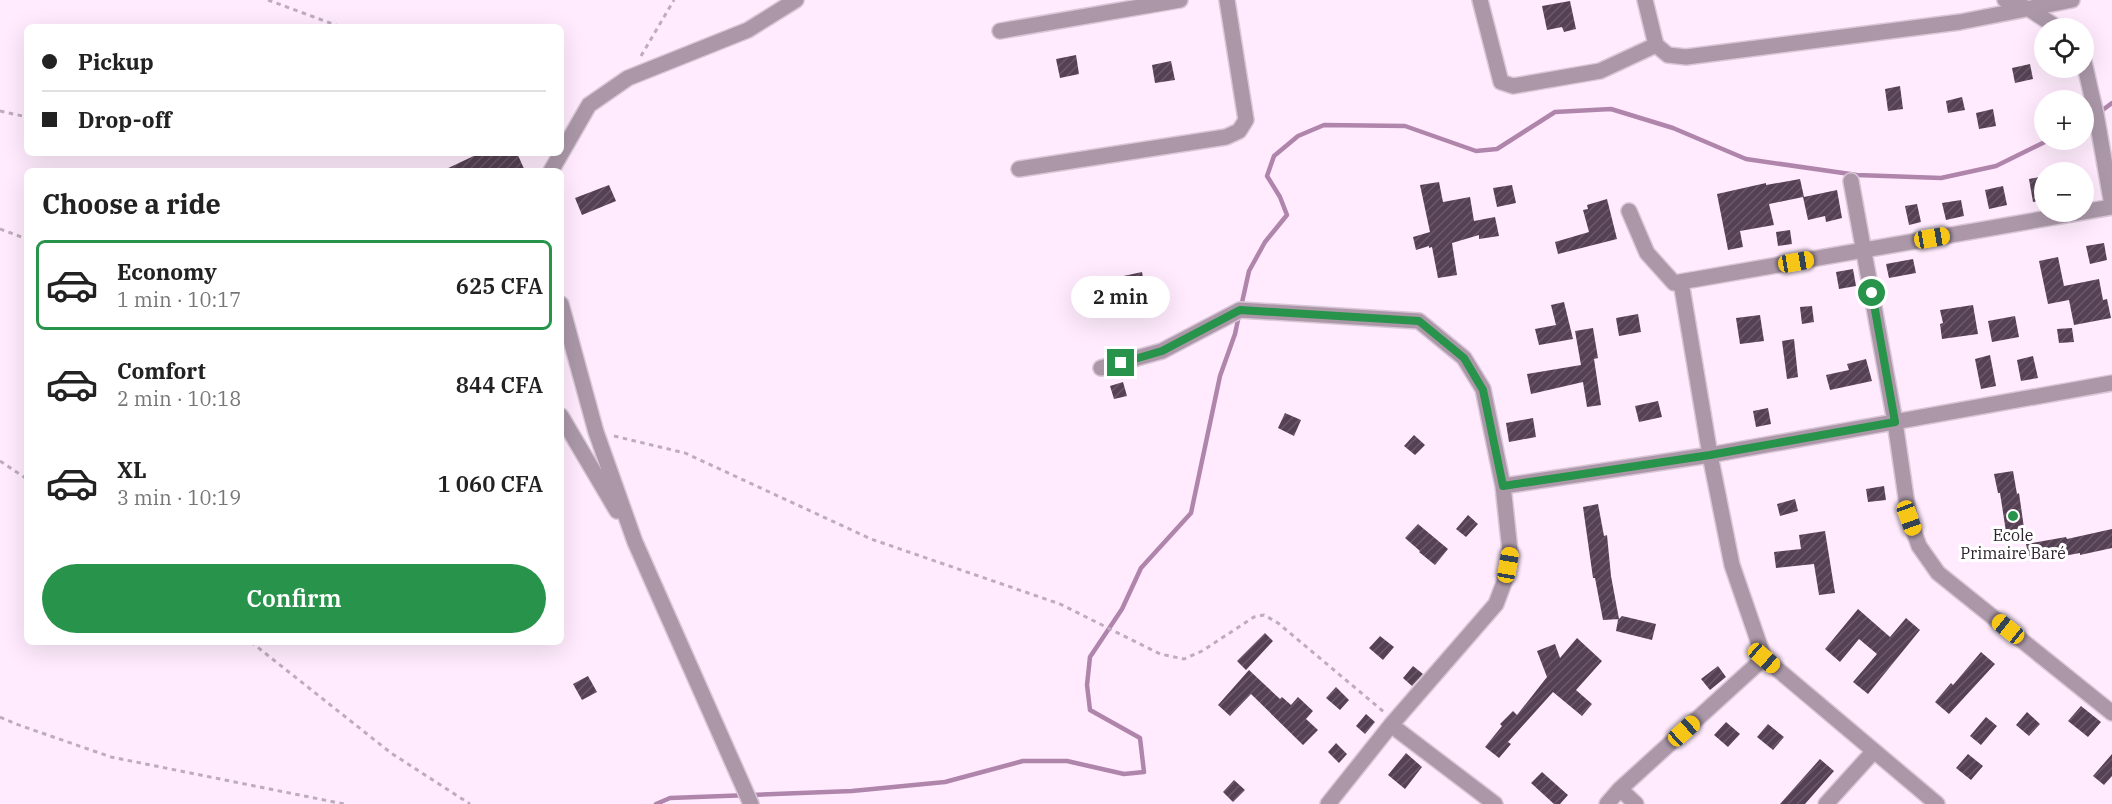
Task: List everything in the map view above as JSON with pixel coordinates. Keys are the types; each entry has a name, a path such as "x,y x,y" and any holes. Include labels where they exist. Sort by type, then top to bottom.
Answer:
{"street":[{"path":"564,148 589,105 628,78 748,30 796,0"},
{"path":"1000,31 1180,0"},
{"path":"1019,169 1226,137 1239,132 1246,120 1227,0"},
{"path":"1480,0 1501,82 1513,86 1600,71 1656,45"},
{"path":"1645,0 1656,45 1668,55 1686,57 1960,22 2072,0"},
{"path":"2005,0 2029,9 2043,18"},
{"path":"1629,211 1647,253 1674,283 2112,206 2088,78"},
{"path":"1851,181 1895,422 1909,518 1919,546 1938,573 2112,713"},
{"path":"1681,282 1710,455 1732,565 1764,658 1937,804"},
{"path":"1101,368 1162,351 1240,310 1419,321 1464,358 1483,390 1503,486 1510,551 1505,580 1496,604 1393,723 1328,804"},
{"path":"564,315 596,432 635,542 751,804"},
{"path":"1503,486 1710,455 2112,383"},
{"path":"564,421 635,542"},
{"path":"1607,804 1620,789 1764,658"},
{"path":"1393,723 1495,804"},
{"path":"1826,804 1874,751"},
{"path":"1620,789 1636,804"}],"path":[{"path":"268,0 333,24"},
{"path":"628,78 674,0"},
{"path":"0,111 24,116"},
{"path":"0,229 24,238"},
{"path":"596,432 686,453 871,539 1060,604 1160,654 1184,659 1202,651 1254,617 1264,615 1278,623 1393,723"},
{"path":"0,461 24,477"},
{"path":"255,645 391,753 470,804"},
{"path":"0,717 111,757 344,804"}],"building":[{"path":"1570,1 1576,29 1564,32 1562,27 1547,30 1542,6"},
{"path":"1076,55 1079,74 1060,78 1056,59"},
{"path":"1171,61 1175,80 1155,83 1152,65"},
{"path":"2030,64 2033,79 2015,83 2012,68"},
{"path":"1900,86 1903,109 1888,111 1885,89"},
{"path":"1962,97 1965,110 1948,113 1946,101"},
{"path":"1993,109 1996,126 1979,129 1976,113"},
{"path":"474,156 518,156 524,168 448,168"},
{"path":"2034,178 2034,202 2033,202 2029,179"},
{"path":"1800,179 1804,197 1837,190 1842,218 1826,222 1825,216 1808,220 1803,197 1769,204 1774,225 1740,231 1743,247 1728,250 1717,194 1766,183 1766,185"},
{"path":"1439,182 1443,202 1470,197 1474,221 1495,217 1499,236 1479,239 1479,235 1452,243 1457,275 1438,278 1432,247 1416,250 1413,237 1430,232 1420,185"},
{"path":"609,185 616,201 582,215 575,198"},
{"path":"1512,185 1516,203 1497,207 1493,188"},
{"path":"2003,186 2007,205 1989,209 1985,190"},
{"path":"1607,199 1617,239 1558,254 1555,242 1589,232 1583,210 1588,209 1587,205"},
{"path":"1961,200 1964,216 1946,220 1942,203"},
{"path":"1917,204 1921,222 1909,225 1905,206"},
{"path":"1790,230 1792,244 1778,246 1776,232"},
{"path":"2104,243 2107,260 2090,264 2086,246"},
{"path":"2058,257 2064,286 2099,279 2103,300 2107,299 2111,318 2074,325 2069,300 2048,304 2039,261"},
{"path":"1913,259 1916,273 1889,278 1886,264"},
{"path":"1853,269 1856,286 1839,289 1836,272"},
{"path":"1142,272 1146,294 1109,301 1105,280"},
{"path":"1564,302 1573,339 1539,345 1535,329 1556,325 1551,305"},
{"path":"1973,305 1978,334 1942,339 1940,324 1943,323 1940,310"},
{"path":"1812,306 1814,322 1802,324 1800,307"},
{"path":"1638,314 1641,332 1619,336 1616,318"},
{"path":"1760,315 1764,341 1740,344 1736,318"},
{"path":"2015,316 2019,337 1992,342 1988,321"},
{"path":"1593,328 1598,358 1594,359 1601,405 1587,407 1583,382 1531,394 1527,374 1581,365 1575,331"},
{"path":"2072,328 2074,342 2059,343 2057,329"},
{"path":"1794,339 1798,377 1787,379 1782,341"},
{"path":"1990,355 1996,386 1981,389 1975,359"},
{"path":"2033,356 2038,378 2021,381 2017,360"},
{"path":"1866,359 1872,381 1830,390 1826,375 1849,370 1847,364"},
{"path":"1123,382 1127,396 1114,399 1110,386"},
{"path":"1658,401 1662,417 1639,422 1635,406"},
{"path":"1768,408 1771,424 1756,427 1753,411"},
{"path":"1285,413 1301,420 1294,436 1278,428"},
{"path":"1533,418 1536,437 1509,442 1506,423"},
{"path":"1414,435 1425,445 1415,455 1404,446"},
{"name":"Ecole Primaire Baré","path":"2013,471 2017,494 2019,493 2025,535 2007,538 2000,493 1998,493 1994,474"},
{"path":"1884,486 1886,500 1868,502 1866,489"},
{"path":"1795,499 1798,511 1780,516 1777,504"},
{"path":"1598,504 1604,536 1607,535 1611,576 1619,619 1603,620 1595,578 1593,578 1583,507"},
{"path":"1468,515 1478,524 1466,537 1456,529"},
{"path":"1418,524 1448,549 1435,565 1405,538"},
{"path":"2112,529 2112,548 2030,562 2026,544 2066,537 2067,539"},
{"path":"1825,531 1835,593 1819,595 1814,564 1776,568 1774,552 1801,549 1799,535"},
{"path":"1858,609 1890,637 1906,618 1920,630 1868,694 1853,682 1877,654 1859,639 1840,662 1825,649"},
{"path":"1622,616 1656,624 1652,640 1616,631 1618,620"},
{"path":"1265,633 1273,641 1246,670 1237,661"},
{"path":"1380,636 1394,647 1383,660 1369,648"},
{"path":"1577,638 1602,661 1576,690 1592,704 1582,716 1553,692 1508,742 1511,744 1499,758 1485,747 1502,726 1500,724 1513,711 1517,715 1547,677 1537,651 1555,644 1560,658"},
{"path":"1981,652 1995,664 1949,714 1935,702"},
{"path":"1413,666 1423,674 1412,686 1403,678"},
{"path":"1718,666 1726,677 1710,690 1701,679"},
{"path":"1249,670 1280,699 1282,697 1291,705 1298,697 1313,711 1306,719 1318,730 1303,745 1251,694 1230,716 1218,705"},
{"path":"588,676 597,692 582,700 573,684"},
{"path":"1336,687 1349,700 1340,710 1326,698"},
{"path":"2081,706 2101,722 2088,737 2068,721"},
{"path":"2027,712 2040,724 2029,736 2016,725"},
{"path":"1366,714 1375,722 1365,734 1356,726"},
{"path":"1986,717 1997,726 1981,745 1970,736"},
{"path":"1726,722 1740,734 1728,747 1714,735"},
{"path":"1768,724 1784,737 1773,750 1757,737"},
{"path":"1336,743 1347,754 1339,763 1328,752"},
{"path":"1406,753 1422,767 1405,789 1388,775"},
{"path":"1968,754 1983,766 1971,780 1956,768"},
{"path":"2112,754 2112,776 2104,785 2093,776"},
{"path":"1820,759 1834,771 1805,804 1780,804"},
{"path":"1542,772 1568,795 1560,804 1554,804 1531,783"},
{"path":"1234,780 1245,790 1233,802 1223,792"}],"waterway":[{"path":"2100,112 2112,103"},
{"path":"1241,307 1249,271 1265,242 1287,215 1280,197 1267,176 1274,156 1298,136 1324,125 1405,126 1476,151 1497,149 1555,112 1611,109 1673,128 1746,159 1857,175 1941,178 1996,166 2034,147"},
{"path":"656,804 670,798 852,791 945,782 1023,761 1067,761 1124,774 1144,772 1140,738 1090,710 1087,685 1090,657 1122,609 1141,568 1191,513 1220,376 1235,334 1239,315"}],"place":[{"name":"Ecole Primaire Baré","path":"2013,516"}],"route":[{"path":"1121,363 1162,351 1240,310 1419,321 1464,358 1483,390 1503,486 1710,455 1895,422 1872,293"}]}
